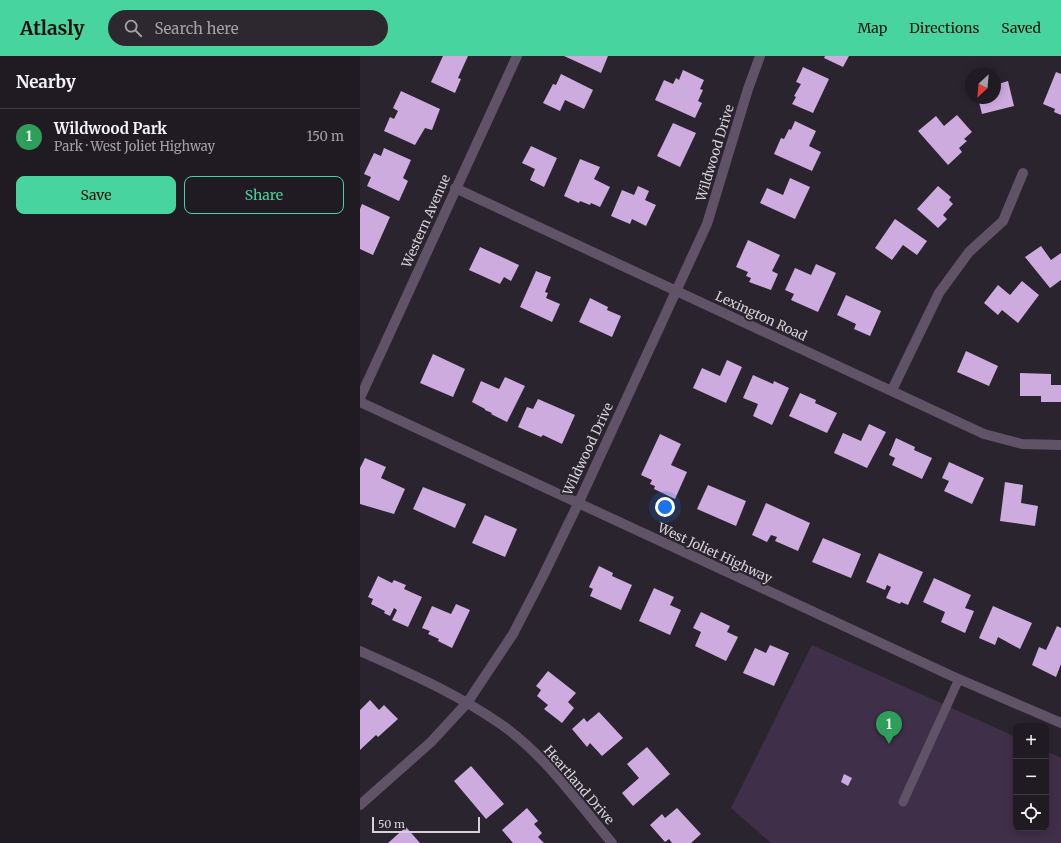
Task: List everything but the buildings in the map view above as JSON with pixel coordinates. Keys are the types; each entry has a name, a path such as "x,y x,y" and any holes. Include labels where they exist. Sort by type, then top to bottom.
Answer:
{"street":[{"name":"Western Avenue","path":"360,398 455,188 517,56"},
{"name":"Wildwood Drive","path":"360,805 431,742 467,703 513,634 544,576 706,224 748,89 760,56"},
{"path":"892,390 939,293 969,252 1003,221 1023,173"},
{"name":"Lexington Road","path":"455,188 984,434 1022,444 1061,445"},
{"name":"West Joliet Highway","path":"360,402 959,679 1061,723"},
{"name":"Heartland Drive","path":"360,651 438,686 503,726 545,764 612,843"}],"lane":[{"path":"903,802 959,679"}],"shaded area":[{"path":"812,645 1013,736 1013,831 1049,831 1049,752 1061,758 1061,843 771,843 731,808"}],"place":[{"name":"Wildwood Park","path":"889,744"}]}
